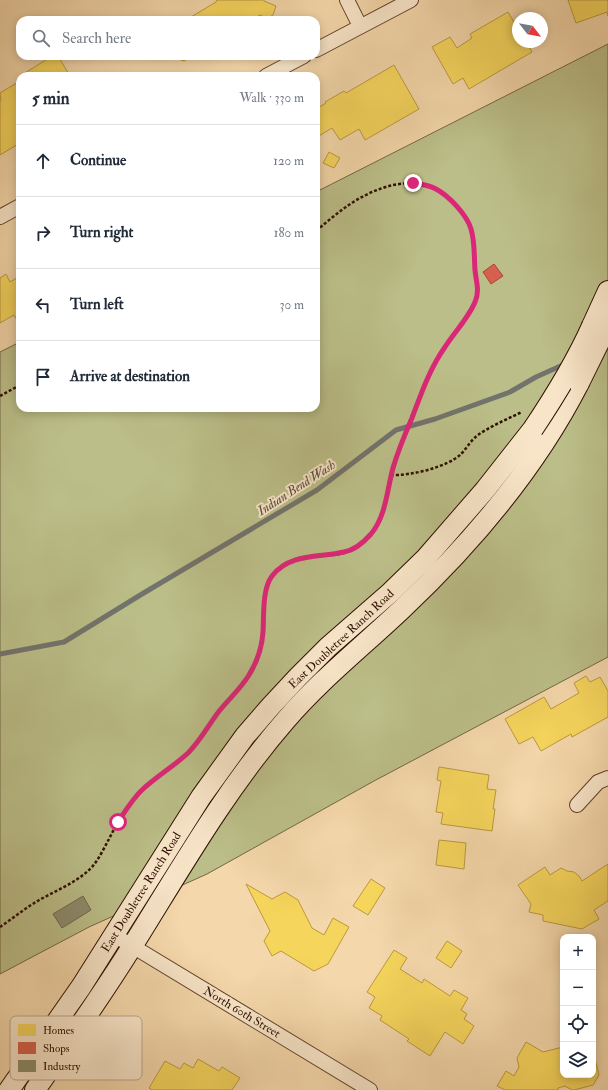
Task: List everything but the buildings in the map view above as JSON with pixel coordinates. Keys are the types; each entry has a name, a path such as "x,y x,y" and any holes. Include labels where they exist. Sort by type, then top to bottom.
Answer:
{"main road":[{"name":"East Doubletree Ranch Road","path":"87,1016 133,946 218,809 264,747 312,692 402,609 443,568 495,510 526,470 560,420 579,383 600,325 608,291"},
{"name":"East Doubletree Ranch Road","path":"61,1016 77,994 201,797 246,736 271,706 328,647 391,592 425,559 486,490 533,429 555,396 581,351 600,325"},
{"name":"East Doubletree Ranch Road","path":"9,1090 16,1080"},
{"name":"East Doubletree Ranch Road","path":"35,1090 42,1080"}],"street":[{"path":"347,0 360,26"},
{"path":"320,48 411,0"},
{"path":"274,72 296,60"},
{"path":"0,217 16,208"},
{"path":"577,805 598,782 608,778"},
{"name":"North 60th Street","path":"114,935 370,1090"}],"path":[{"path":"0,927 34,903 80,877 91,868 99,858 118,822 133,799 143,789 190,752 199,741 256,663 261,649 263,613 266,594 270,580 274,574 293,560 346,552 355,548 364,542 376,527 381,517 398,452 419,398 433,367 444,348 476,301 478,288 471,228 458,208 447,196 437,189 427,185 413,183 398,184 377,190 359,198 320,228"},
{"path":"0,396 16,387"},
{"path":"391,475 400,475 425,470 445,464 462,453 476,436 524,411"}],"green space":[{"path":"608,44 608,657 374,781 207,874 89,927 0,974 0,352 16,344 16,412 320,412 320,190"}],"waterway":[{"name":"Indian Bend Wash","path":"0,654 64,642 317,490 396,430 435,419 510,392 536,377 565,364"}],"route":[{"path":"118,822 133,799 143,789 190,752 211,722 239,688 256,663 261,649 263,613 266,594 270,580 274,574 293,560 346,552 355,548 364,542 370,535 381,517 398,452 419,398 433,367 444,348 476,301 478,288 471,228 458,208 447,196 437,189 427,185 413,183"}]}
